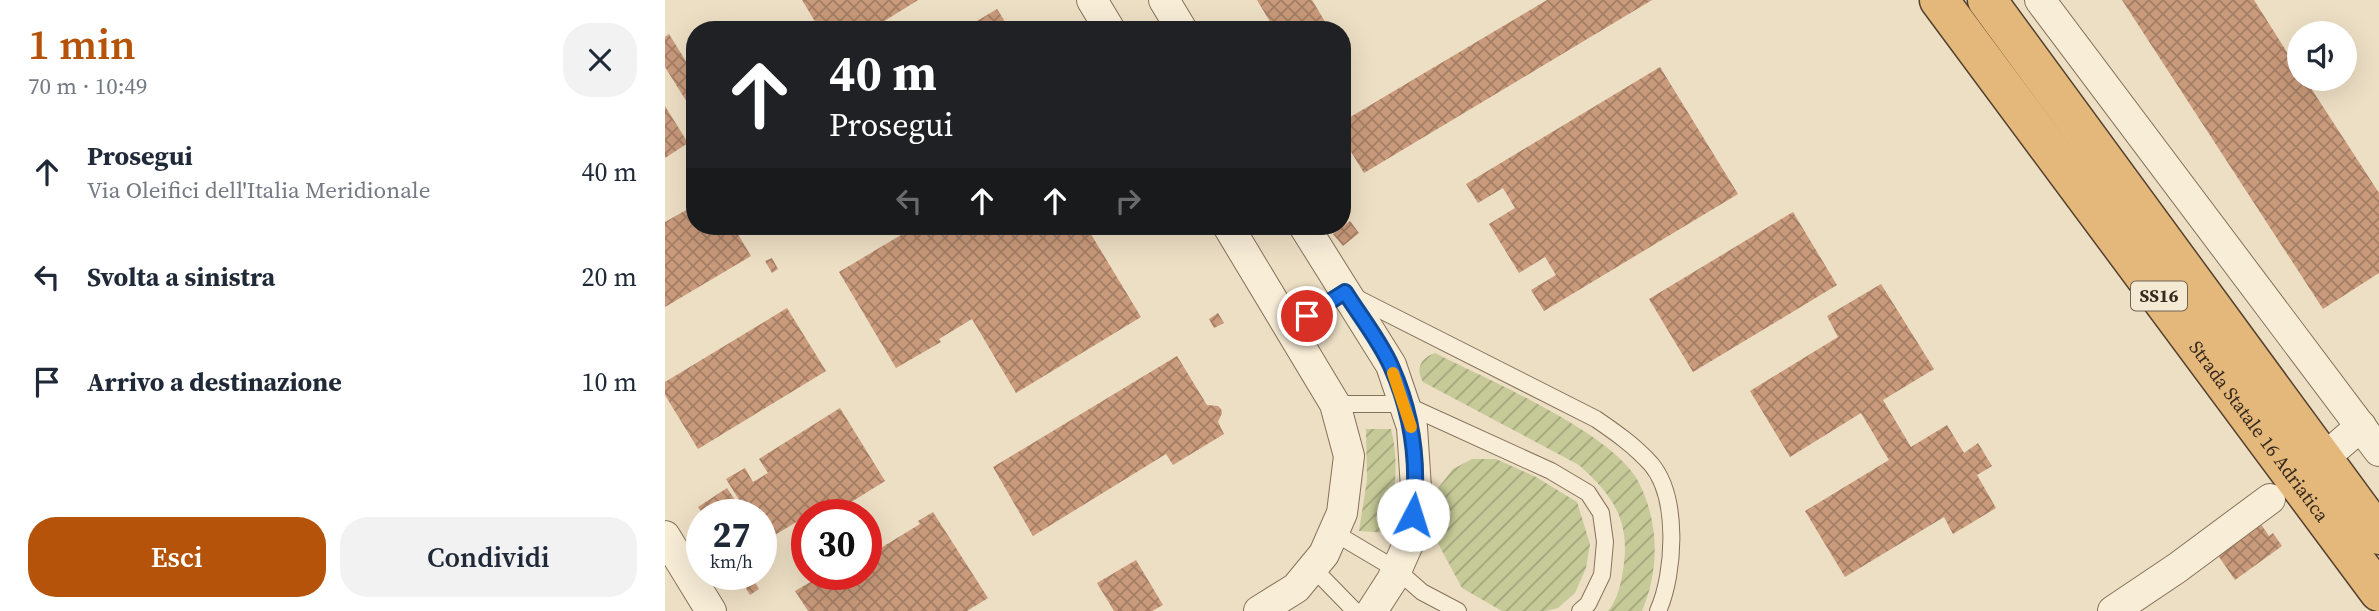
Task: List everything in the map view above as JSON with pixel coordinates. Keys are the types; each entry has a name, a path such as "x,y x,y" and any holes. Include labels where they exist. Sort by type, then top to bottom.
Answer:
{"highway":[{"name":"Strada Statale 16 Adriatica","path":"1939,0 2379,592"},
{"name":"Strada Statale 16 Adriatica","path":"1987,0 2379,535"}],"street":[{"path":"1092,0 1105,21"},
{"path":"1164,0 1177,21"},
{"path":"2040,0 2379,450"},
{"path":"1233,235 1335,404 1349,456 1342,513 1324,554 1296,588 1259,611"},
{"path":"1310,235 1391,365 1412,427 1416,488 1409,542 1397,570 1372,611"},
{"path":"2338,446 2361,426"},
{"path":"2113,611 2177,568 2270,499"},
{"path":"665,536 711,611"}],"lane":[{"path":"1288,327 1345,292 1596,419 1626,440 1653,466 1666,496 1673,544 1667,593 1658,611"},
{"path":"1335,404 1404,404 1551,471 1588,494 1601,513 1605,542 1602,575 1588,604 1580,611"},
{"path":"1333,532 1397,570 1422,592 1458,611"},
{"path":"1313,568 1355,611"}],"green space":[{"path":"1435,353 1546,408 1602,444 1624,462 1645,496 1655,545 1652,579 1642,611 1608,611 1621,581 1625,553 1622,524 1602,488 1579,465 1423,382 1421,364"},
{"path":"1366,429 1391,429 1394,442 1396,468 1388,533 1359,531 1367,480"},
{"path":"1472,459 1496,459 1536,477 1577,502 1590,544 1586,568 1575,593 1558,608 1546,611 1502,611 1462,588 1435,538 1435,509 1439,487 1453,469"}],"building":[{"path":"802,0 918,0 884,21 815,21"},
{"path":"1257,0 1312,0 1325,21 1270,21"},
{"path":"1547,0 1652,0 1364,173 1351,152 1351,117"},
{"path":"2122,0 2254,0 2287,52 2287,91 2313,91 2379,193 2379,273 2323,309"},
{"path":"997,9 1004,20 1004,21 977,21"},
{"path":"669,34 686,61 686,101 665,67 665,37"},
{"path":"1660,67 1738,194 1544,311 1531,290 1556,275 1545,257 1519,273 1489,224 1515,208 1503,188 1478,203 1466,184"},
{"path":"665,106 686,140 686,144 665,158"},
{"path":"686,210 686,235 738,235 751,256 665,307 665,222"},
{"path":"1793,212 1837,285 1693,372 1649,299"},
{"path":"1351,222 1359,233 1343,246 1334,235 1351,235"},
{"path":"901,235 1091,235 1141,317 1016,393 972,319 939,339 941,342 896,368 839,272"},
{"path":"772,258 778,269 772,273 765,261"},
{"path":"1881,284 1934,369 1883,400 1911,447 1947,425 1964,453 1978,443 1992,466 1977,475 1996,508 1953,534 1944,517 1845,577 1805,511 1889,460 1861,413 1790,457 1750,391 1838,337 1827,316"},
{"path":"787,308 826,371 698,449 665,395 665,382"},
{"path":"1218,313 1224,323 1214,328 1209,319"},
{"path":"1177,356 1207,405 1221,409 1218,422 1224,434 1173,465 1166,454 1033,536 993,467"},
{"path":"840,408 885,481 856,499 791,499 791,525 777,534 777,499 739,499 726,479 745,468 753,482 768,473 759,459"},
{"path":"727,488 734,499 710,499"},
{"path":"933,512 988,598 967,611 808,611 795,591 882,590 882,547 920,524 918,521"},
{"path":"2258,520 2269,536 2273,533 2282,546 2235,580 2215,551"},
{"path":"1136,560 1163,605 1152,611 1114,611 1097,583"}],"slow traffic":[{"path":"1393,373 1411,427"}],"route":[{"path":"1307,316 1345,292 1391,365 1412,427 1416,488 1413,515"}]}
